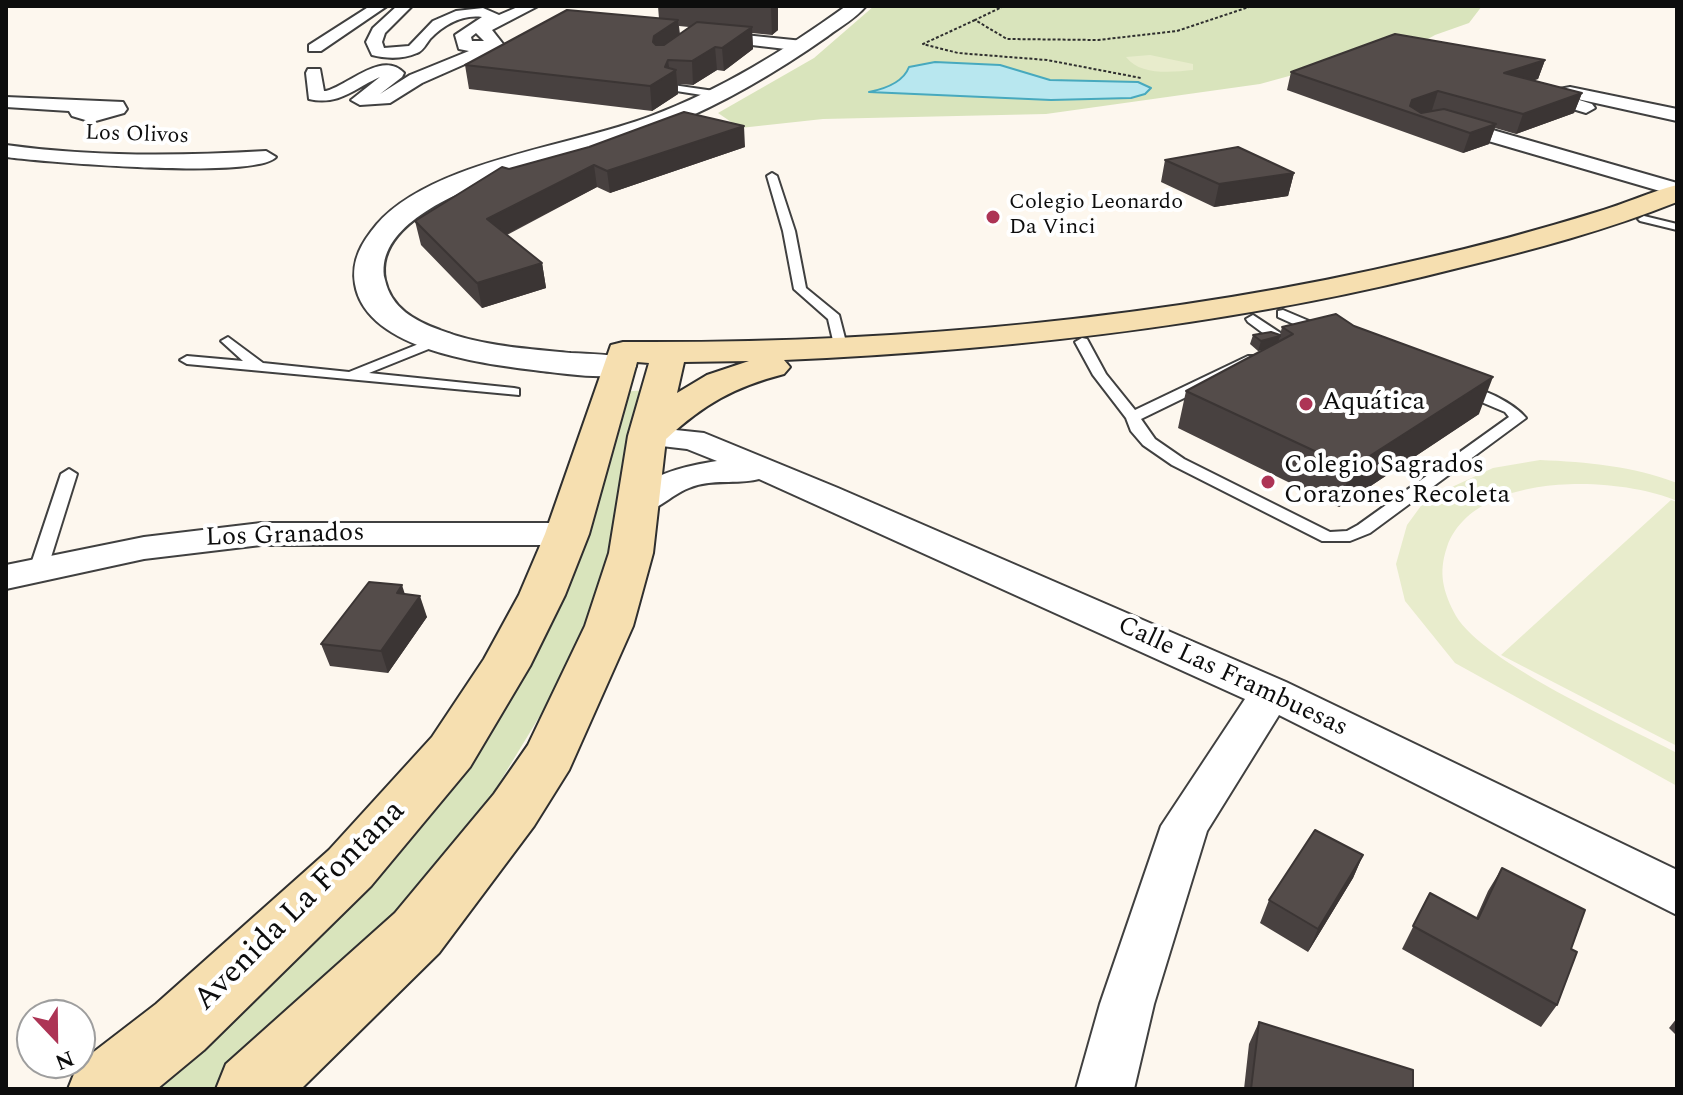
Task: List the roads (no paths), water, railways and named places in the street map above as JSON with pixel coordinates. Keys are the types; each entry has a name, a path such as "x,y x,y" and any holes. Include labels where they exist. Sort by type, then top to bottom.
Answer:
{"main road":[{"path":"647,436 672,413 732,375 830,353 1076,328 1346,288 1580,228 1677,192"},
{"path":"251,1089 417,933 514,810 550,755 609,626 631,553 647,436 644,360 994,351 1276,329 1521,258 1677,207"},
{"name":"Avenida La Fontana","path":"117,1082 350,868 451,752 505,666 542,595 644,360"}],"street":[{"path":"315,48 380,6"},
{"path":"405,6 378,31 374,42 378,52 393,54 415,49 425,34 452,17 472,12 484,12 493,17 463,35 465,46 485,48"},
{"path":"644,360 527,360 435,337 387,314 371,298 367,280 375,245 402,215 440,193 468,181 631,132 721,95 803,46 857,6"},
{"path":"314,73 315,95 331,97 342,94 368,73 396,73 360,100 377,101 416,79 495,44 483,32 486,27 506,18 533,13"},
{"path":"693,37 803,46"},
{"path":"6,102 88,107"},
{"path":"1586,109 1677,115"},
{"path":"1428,120 1441,121 1677,192"},
{"path":"1516,143 1545,132"},
{"name":"Los Olivos","path":"6,151 88,159 188,163 266,157"},
{"name":"Calle Las Frambuesas","path":"647,436 693,440 1271,693 1677,894"},
{"name":"Calle Las Frambuesas","path":"638,505 654,491 701,472 729,469 779,476"},
{"name":"Los Granados","path":"22,574 157,546 261,534 567,534"},
{"path":"1105,1089 1127,1004 1185,826 1271,693"}],"lane":[{"path":"673,88 721,95"},
{"path":"772,176 789,231 800,289 834,318 830,353"},
{"path":"1644,219 1677,227"},
{"path":"1276,329 1335,338 1306,345"},
{"path":"1133,417 1243,362 1292,349 1276,329"},
{"path":"348,377 435,337"},
{"path":"228,341 260,368"},
{"path":"1082,342 1100,375 1149,442 1178,462 1328,537 1350,536 1518,418 1510,409 1445,382"},
{"path":"187,360 514,392"},
{"path":"22,574 69,474"}],"water":[{"path":"935,62 1000,65 1050,80 1138,82 1151,88 1145,94 1131,98 1051,100 869,92 898,81 909,67"}],"place":[{"name":"Colegio Leonardo Da Vinci","path":"993,217"},
{"name":"Aquática","path":"1306,404"},
{"name":"Colegio Sagrados Corazones Recoleta","path":"1268,482"}]}
